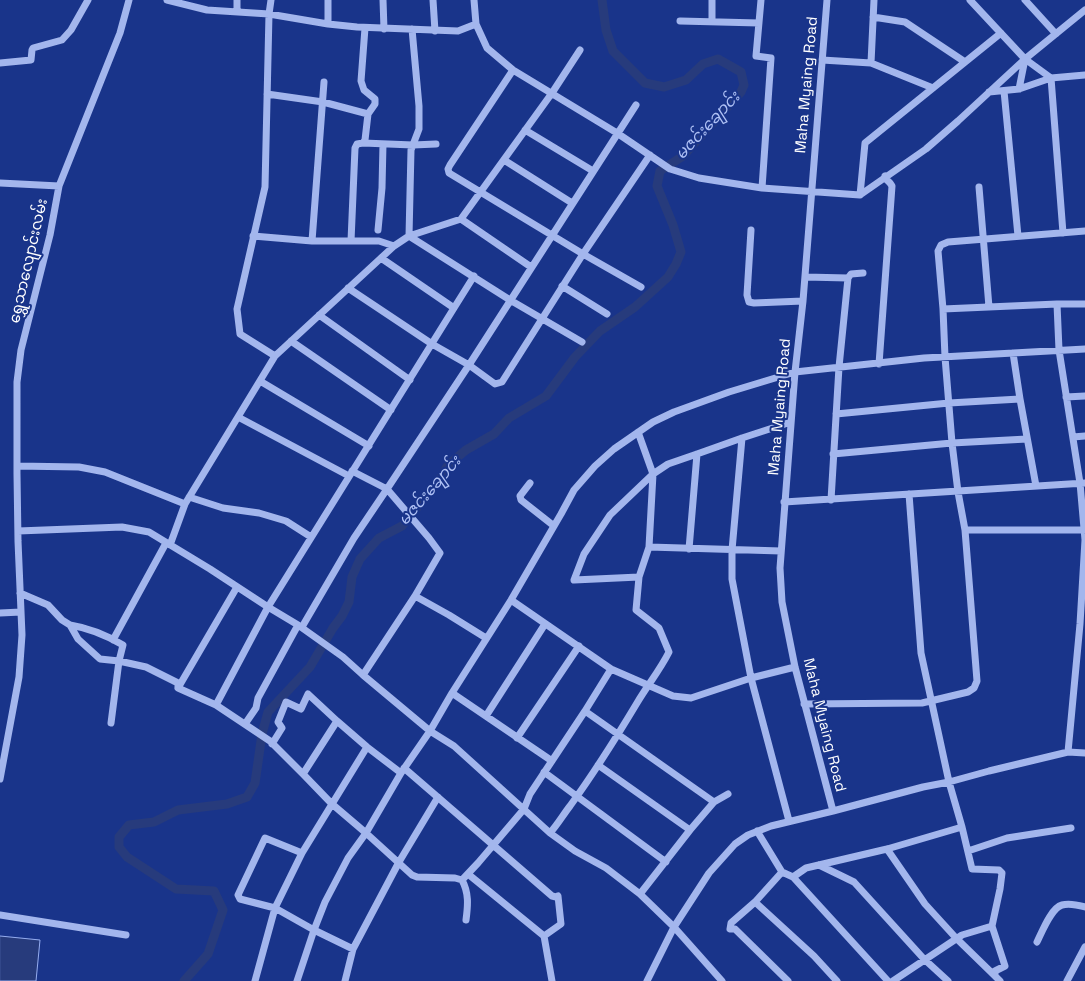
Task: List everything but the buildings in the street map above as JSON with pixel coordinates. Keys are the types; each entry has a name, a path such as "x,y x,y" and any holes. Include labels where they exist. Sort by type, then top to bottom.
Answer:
{"street":[{"path":"0,63 31,60 33,48 62,40 71,30 88,0"},
{"name":"ရွှေသာလျောင်းလမ်း","path":"0,779 19,677 22,635 17,466 17,382 21,350 50,235 59,186 120,33 129,0"},
{"path":"167,0 191,3 207,10 270,14 328,24 365,28 458,31 476,24"},
{"path":"237,0 237,12"},
{"path":"271,0 265,187 237,309 240,334 275,356"},
{"path":"328,0 328,24"},
{"path":"383,0 384,29"},
{"path":"433,0 435,31"},
{"path":"474,0 476,24 487,48 513,70 617,133 670,169 699,178 762,188 860,195 885,176 926,149 1025,59 1085,10"},
{"path":"712,0 712,22"},
{"path":"760,0 756,56 771,58 762,188"},
{"name":"Maha Myaing Road","path":"827,0 803,301 795,372 784,502 780,568 782,602 795,667 833,811"},
{"path":"871,63 874,0"},
{"path":"970,0 1025,59 1052,78"},
{"path":"1026,1 1056,34"},
{"path":"873,17 905,22 965,62"},
{"path":"680,21 759,23"},
{"path":"363,142 365,140 368,114 375,104 375,99 364,90 361,81 365,28"},
{"path":"409,236 411,150 419,129 419,106 412,29"},
{"path":"860,195 865,143 1001,33"},
{"path":"113,640 168,544 187,501 275,356 394,246 409,236 461,219 552,93 580,50"},
{"path":"1019,89 1025,59"},
{"path":"822,60 871,63 933,88"},
{"path":"513,70 448,169 449,174 641,287"},
{"path":"989,92 1019,89 1052,78 1085,75"},
{"path":"1052,78 1063,233"},
{"path":"312,241 324,82"},
{"path":"1004,91 1018,236"},
{"path":"267,94 323,102 368,114"},
{"path":"245,724 256,708 258,698 300,626 354,538 469,365 636,105"},
{"path":"525,130 593,171"},
{"path":"351,241 355,148 357,144 363,142 413,145 436,144"},
{"path":"378,230 382,188 383,144"},
{"path":"348,288 432,344 469,365 495,384 502,382 583,254 651,156"},
{"path":"504,160 572,203"},
{"path":"879,364 892,186 885,176"},
{"path":"0,183 59,186"},
{"path":"979,187 989,307"},
{"path":"461,219 531,267"},
{"path":"751,230 747,295 749,302 803,301"},
{"path":"804,704 922,703 968,692 974,688 977,681 965,530 958,492 952,443 938,251 941,245 948,242 1085,231"},
{"path":"254,236 312,241 379,241 394,246"},
{"path":"409,236 510,300 582,342"},
{"path":"381,258 454,308"},
{"path":"831,500 839,367 848,278 851,274 863,273"},
{"path":"216,705 268,607 474,276"},
{"path":"805,277 848,278"},
{"path":"562,286 607,314"},
{"path":"1057,304 1059,350 1072,437 1082,483 1083,530 1085,540 1083,624 1068,752"},
{"path":"943,309 1085,304"},
{"path":"319,315 410,380"},
{"path":"291,341 391,410"},
{"path":"297,981 325,902 348,858 366,833 403,770 430,730 511,600 574,490 595,466 614,449 653,422 674,412 729,392 795,372 945,357 1085,349"},
{"path":"1013,353 1036,486"},
{"path":"260,381 369,446"},
{"path":"1066,397 1085,396"},
{"path":"836,414 1020,399"},
{"path":"238,417 351,473 387,489 440,553 415,596 363,675"},
{"path":"639,577 574,580 584,554 610,515 653,474 668,464 791,422"},
{"path":"550,833 558,825 598,765 662,666 669,652 659,628 636,610 639,577 649,547 653,474 638,432"},
{"path":"1072,437 1085,436"},
{"path":"742,438 732,550 732,579 751,678 789,821"},
{"path":"833,454 952,443 1027,439"},
{"path":"689,549 697,454"},
{"path":"17,466 79,467 106,472 187,501 259,513 286,522 312,537"},
{"path":"784,502 1082,483"},
{"path":"530,484 520,496 521,500 554,526"},
{"path":"909,494 921,653 949,782 973,870 999,870 1002,873 992,926 1005,966 995,971 998,978"},
{"path":"18,531 122,527 149,532 300,626 344,657 363,675 430,730 454,746 550,833 575,851 606,868 640,894 674,927 722,981"},
{"path":"965,530 1083,530"},
{"path":"649,547 781,551"},
{"path":"178,688 237,587"},
{"path":"20,593 48,605 62,620 70,625 85,628 123,645 119,661 111,723"},
{"path":"415,596 449,614 486,638"},
{"path":"511,600 612,669 673,696 691,698 751,678 795,667"},
{"path":"0,613 21,612"},
{"path":"486,716 545,624"},
{"path":"70,625 78,639 100,659 119,661 146,667 178,683 178,688"},
{"path":"517,738 579,646"},
{"path":"462,880 524,809 530,794 612,669"},
{"path":"178,688 216,705 271,743 332,804 414,876 455,878 462,880 466,887 468,897 466,920"},
{"path":"452,693 552,761"},
{"path":"271,743 282,728 278,722 286,702 301,709 308,694 367,747 403,770 494,845 552,896 558,896 561,924 544,936"},
{"path":"585,711 714,802"},
{"path":"303,774 337,721"},
{"path":"255,981 275,908 302,853 367,747"},
{"path":"650,980 674,927 709,873 735,844 748,835 789,821 923,787 949,782 1068,752 1085,753"},
{"path":"598,765 690,830"},
{"path":"544,772 666,862"},
{"path":"640,894 714,802 728,794"},
{"path":"345,981 353,949 399,862 438,798"},
{"path":"793,877 806,868 887,849 962,827"},
{"path":"968,851 1007,838 1071,828"},
{"path":"757,831 782,872 793,877 888,981"},
{"path":"302,853 265,838 238,895 240,899 275,908 314,930 353,949"},
{"path":"887,849 925,904 956,938 998,978"},
{"path":"819,865 854,882 926,960 948,981"},
{"path":"782,872 755,902 731,923 730,929 735,929 788,981"},
{"path":"468,874 544,936 552,981"},
{"path":"755,902 814,956 837,981"},
{"path":"1037,942 1055,910 1062,905 1077,905 1085,907"},
{"path":"0,915 126,935"},
{"path":"893,981 926,960 956,938 992,926"},
{"path":"1067,981 1085,947"}],"water":[{"path":"0,936 40,940 36,981 0,981"}],"waterway":[{"name":"မဇင်းချောင်း","path":"184,981 208,954 223,910 214,891 176,889 127,857 119,847 119,837 129,825 154,822 178,810 227,804 247,797 255,783 262,734 268,712 310,667 333,628 342,616 349,602 352,577 360,559 379,538 402,526 438,482 448,465 466,450 494,434 509,418 546,396 575,357 600,331 635,307 668,277 676,264 681,252 673,225 657,186 660,171 683,156 741,92 744,85 741,72 718,59 703,64 686,80 664,87 645,83 613,51 606,30 602,0"}]}
